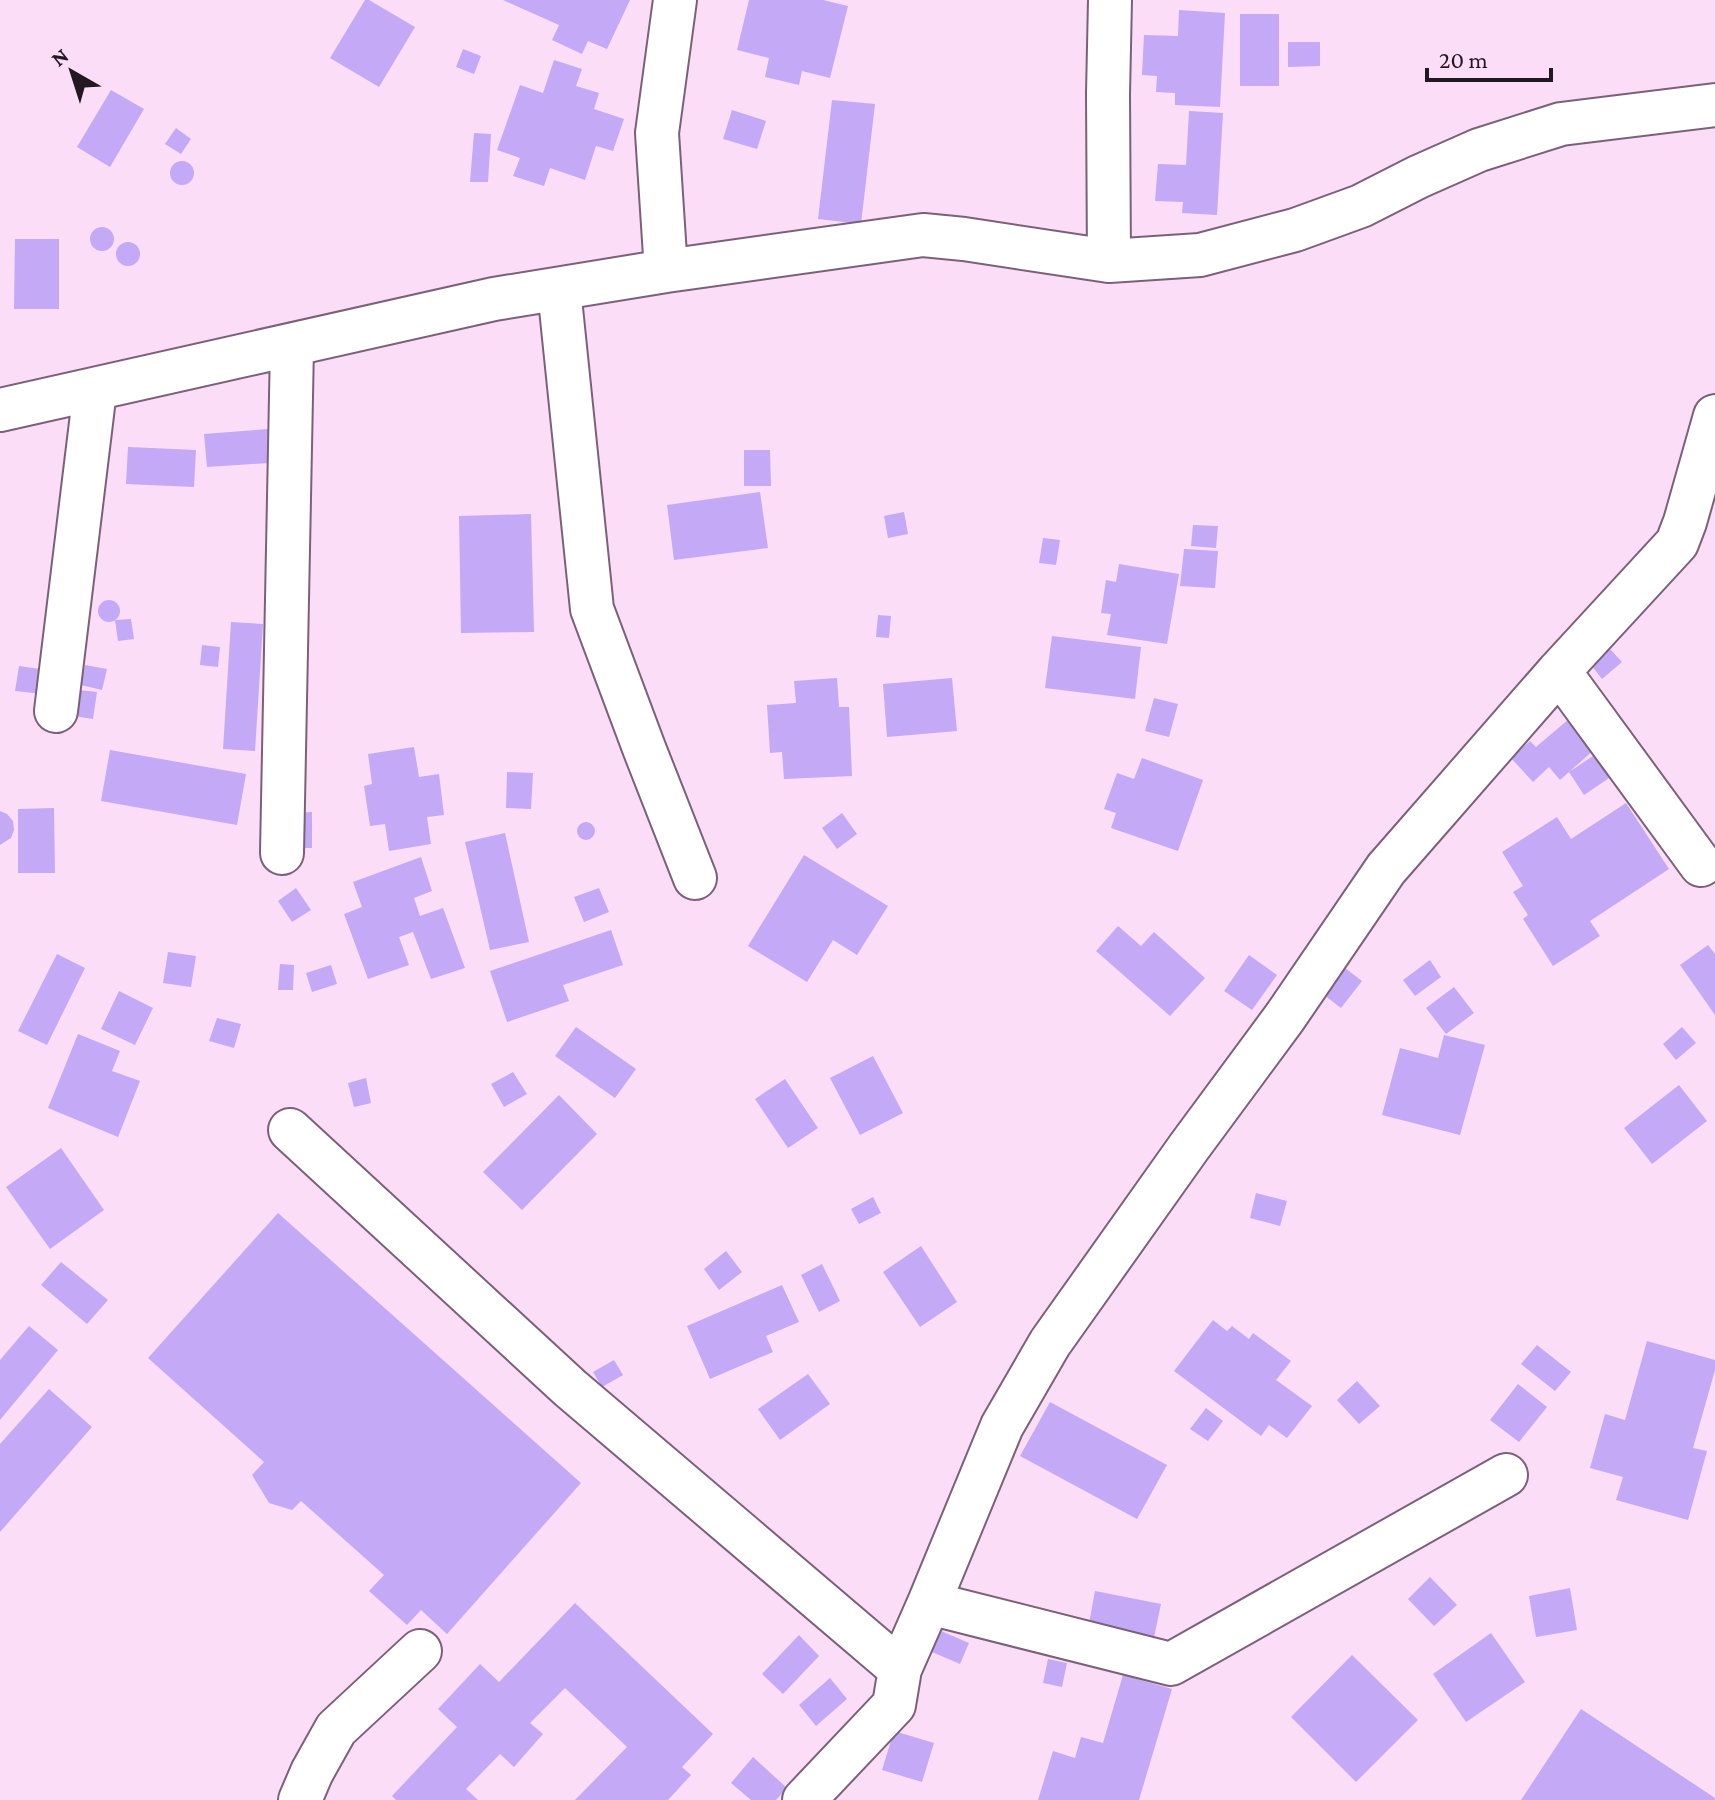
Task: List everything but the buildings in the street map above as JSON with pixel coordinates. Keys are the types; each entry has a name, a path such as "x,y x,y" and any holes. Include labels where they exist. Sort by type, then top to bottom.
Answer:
{"street":[{"path":"666,271 657,133 675,0"},
{"path":"1109,261 1110,0"},
{"path":"0,410 494,299 923,235 1109,261 1200,255 1295,230 1361,206 1479,150 1561,124 1715,105"},
{"path":"559,289 592,609 695,878"},
{"path":"282,853 292,346"},
{"path":"56,711 95,390"},
{"path":"804,1800 894,1705 900,1669 1002,1426 1050,1343 1285,1017 1386,869 1559,671 1700,521 1715,416"},
{"path":"1559,671 1701,865"},
{"path":"290,1130 570,1388 900,1669"},
{"path":"929,1603 1171,1664 1506,1475"},
{"path":"300,1800 336,1729 420,1651"}]}
